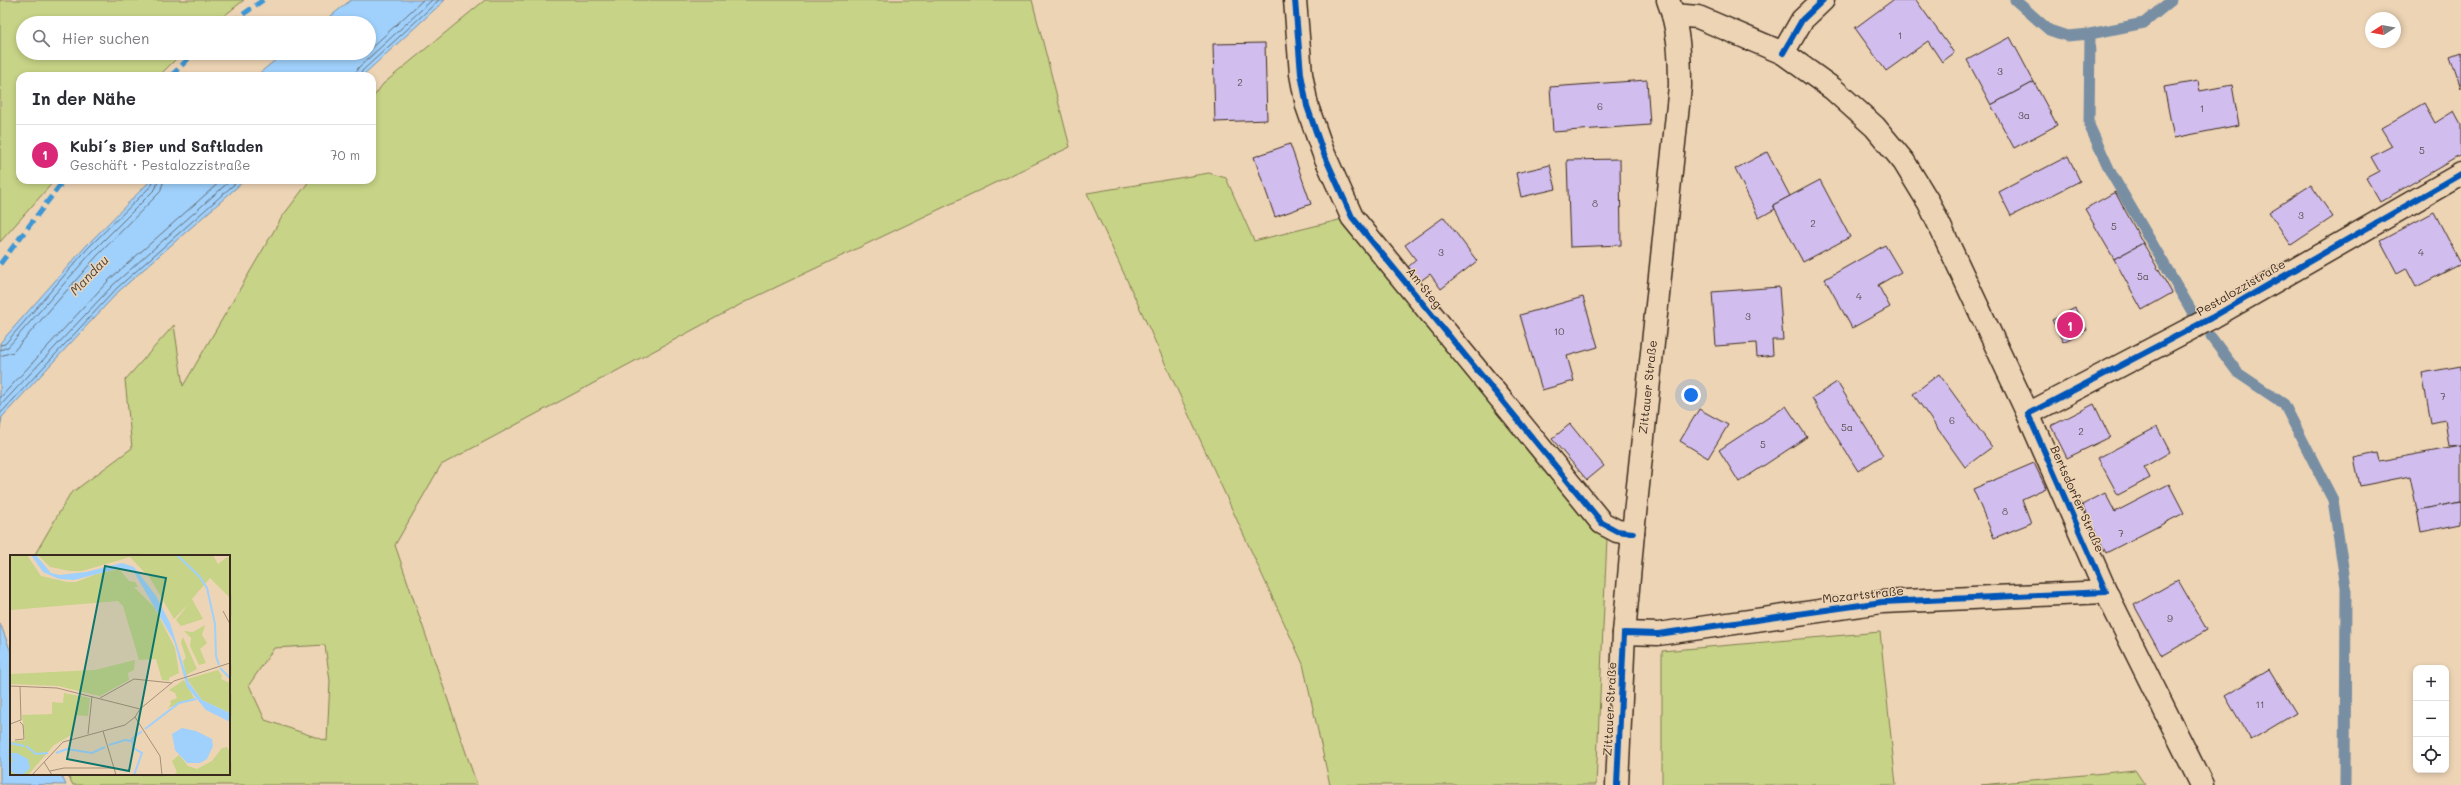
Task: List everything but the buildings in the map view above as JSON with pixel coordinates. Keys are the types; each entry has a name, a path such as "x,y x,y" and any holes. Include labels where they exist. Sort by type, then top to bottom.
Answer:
{"main road":[{"name":"Am Steg","path":"1295,0 1301,74 1307,106 1323,152 1352,217 1602,523 1617,531 1633,533"},
{"path":"1783,53 1802,20 1823,0"},
{"name":"Zittauer Straße","path":"1618,785 1624,633 1633,533 1680,86 1679,49 1671,7"},
{"name":"Bertsdorfer Straße","path":"1671,7 1783,53 1833,89 1875,127 1904,162 1929,203 2028,414 2106,592 2193,770 2202,785"},
{"name":"Pestalozzistraße","path":"2028,414 2211,318 2461,176"},
{"name":"Mozartstraße","path":"1624,633 1658,634 1882,602 2106,592"}],"green space":[{"path":"0,0 244,0 224,16 16,16 16,60 175,60 163,72 16,72 16,184 51,184 0,242"},
{"path":"485,0 1032,0 1070,147 745,302 441,465 395,545 477,785 73,785 68,775 230,775 230,555 35,555 70,494 132,448 125,380 174,325 183,386 282,217 307,184 376,184 376,94 383,84","holes":["325,645 330,681 327,741 265,720 249,685 274,648"]},
{"path":"1209,173 1226,178 1254,241 1343,219 1607,538 1596,785 1330,785 1303,664 1087,193"},
{"path":"1880,632 1896,785 1662,785 1662,651"},
{"path":"2135,770 2145,785 1981,785"}],"water":[{"path":"351,0 445,0 366,72 261,72 275,60 376,60 376,16 331,16"},
{"name":"Mandau","path":"147,184 240,184 119,291 2,417 0,429 0,343 86,246"},
{"path":"0,623 10,649 10,775 61,775 66,785 0,784"}],"waterway":[{"path":"2015,0 2049,30 2067,36 2090,34 2144,23 2172,0"},
{"path":"2090,34 2089,125 2111,173 2194,315"},
{"path":"2211,337 2238,373 2284,404 2333,500 2346,587 2345,785"}],"marked path":[{"path":"241,16 263,0"},
{"path":"175,72 187,60"},
{"path":"0,264 61,184"}],"cycle path":[{"path":"1295,0 1301,74 1307,106 1323,152 1352,217 1602,523 1617,531 1633,533"},
{"path":"1783,53 1802,20 1823,0"},
{"path":"1617,785 1624,633 1658,634 1882,602 2106,592 2028,414 2211,318 2461,174"}],"place":[{"name":"Kubi´s Bier und Saftladen","path":"2070,325"}]}
